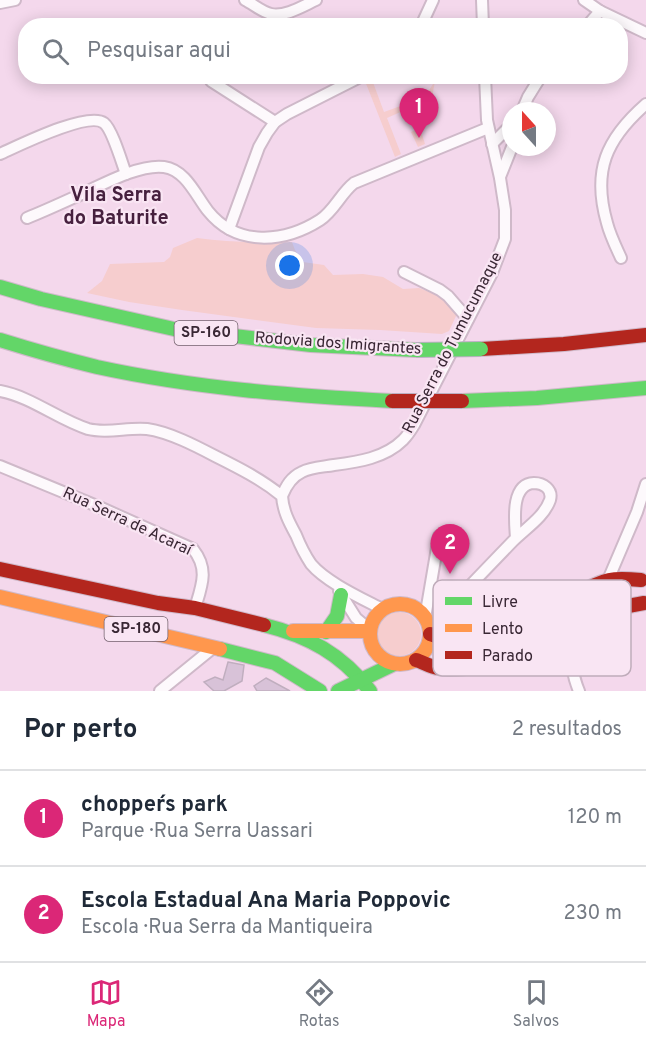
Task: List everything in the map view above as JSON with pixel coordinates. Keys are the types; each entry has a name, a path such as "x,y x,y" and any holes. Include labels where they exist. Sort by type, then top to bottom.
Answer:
{"main road":[{"name":"Rodovia dos Imigrantes","path":"0,286 41,299 174,329 311,345 416,350 481,349 540,347 646,335"},
{"path":"0,340 30,350 117,370 202,385 309,397 392,401 462,401 537,398 646,388"},
{"name":"SP-180","path":"0,569 158,603 195,608 288,631 322,646 345,663 370,691"},
{"path":"608,580 643,578"},
{"path":"643,578 639,585 639,594 645,603"},
{"path":"58,610 57,596 65,583"},
{"path":"326,632 337,616 338,589"},
{"name":"SP-180","path":"0,597 263,658 275,663 304,685 320,691"},
{"path":"338,691 394,664 416,660 423,653 428,644 428,626 418,609 404,604 382,609 369,630 370,640 378,656 394,664"},
{"path":"428,626 433,629"},
{"path":"288,631 369,630"},
{"path":"416,660 433,666"}],"street":[{"path":"0,3 15,0"},
{"path":"245,0 273,14 287,12 316,0"},
{"path":"425,18 433,0"},
{"path":"482,0 483,18"},
{"path":"584,0 616,18"},
{"path":"594,18 600,10"},
{"path":"628,24 646,33"},
{"path":"216,84 275,122"},
{"path":"229,229 259,147 275,122 346,84"},
{"name":"Rua Serra do Tumucumaque","path":"282,496 288,483 300,472 372,457 395,447 404,439 414,425 492,273 505,239 505,210 488,128 485,84"},
{"path":"526,102 536,84"},
{"path":"621,258 607,226 602,205 604,164 618,132 646,104"},
{"path":"0,154 68,126 88,120 99,121 105,124 110,132 126,174"},
{"path":"27,218 126,174 162,166 179,173 191,185 210,214 229,229 255,238 271,238 291,234 324,218 354,183 488,128"},
{"path":"492,144 502,134"},
{"path":"500,178 509,156"},
{"path":"404,272 440,290 468,319"},
{"path":"0,391 34,402 90,429 109,431 127,428 149,429 174,437 197,446 267,484 282,496 285,515 307,558 338,589 356,618 369,630"},
{"name":"Rua Serra de Acaraí","path":"2,468 98,506 193,549 203,567 203,582 195,608"},
{"path":"474,580 541,514 551,496 546,487 540,484 528,484 518,493 516,538"},
{"path":"608,580 637,512 646,484"},
{"path":"434,580 439,536"},
{"path":"428,626 433,585"},
{"path":"338,589 382,609"},
{"path":"428,626 433,621"},
{"path":"160,691 214,647"},
{"path":"575,676 579,691"}],"shaded area":[{"path":"366,84 374,84 384,112 406,104 428,92 434,84 432,98 387,118 401,154 395,157"},
{"path":"420,128 425,144 418,147 411,132"},
{"path":"197,238 245,242 292,242 303,262 324,265 333,275 363,274 383,277 403,289 419,288 449,300 457,314 449,331 442,334 316,328 129,302 87,293 102,281 110,264 164,262 170,257 173,248"},
{"path":"399,612 408,613 415,618 420,625 420,643 415,650 408,655 399,656 390,655 383,650 378,643 377,634 378,625 383,618 390,613"}],"building":[{"path":"228,662 244,665 242,681 224,691 214,691 204,682 215,677 223,680"},
{"path":"266,678 290,691 257,691 254,686"}],"traffic: fast":[{"path":"0,287 41,299 174,329 311,345 416,350"},
{"path":"0,340 97,367 207,386 281,394 392,401"},
{"path":"416,350 481,349"},
{"path":"462,401 537,398 646,388"},
{"path":"326,632 337,616 341,595"},
{"path":"264,625 280,629 323,648 348,667 370,691"},
{"path":"220,649 275,663 320,691"},
{"path":"338,691 394,664"}],"traffic: slow":[{"path":"0,597 220,649"},
{"path":"394,604 406,604 417,609 425,617 430,634 428,646 417,659 406,664 394,664 383,659 375,651 370,640 370,628 375,617 383,609 394,604"},
{"path":"293,631 369,631"}],"traffic: jam":[{"path":"481,349 564,344 646,335"},
{"path":"392,401 462,401"},
{"path":"0,569 158,603 195,608 264,625"},
{"path":"609,580 641,580"},
{"path":"631,606 644,603"},
{"path":"416,660 433,667"}],"place":[{"name":"chopper´s park","path":"419,138"},
{"name":"Escola Estadual Ana Maria Poppovic","path":"450,574"}],"district":[{"name":"Vila Serra do Baturite","path":"116,208"}]}
